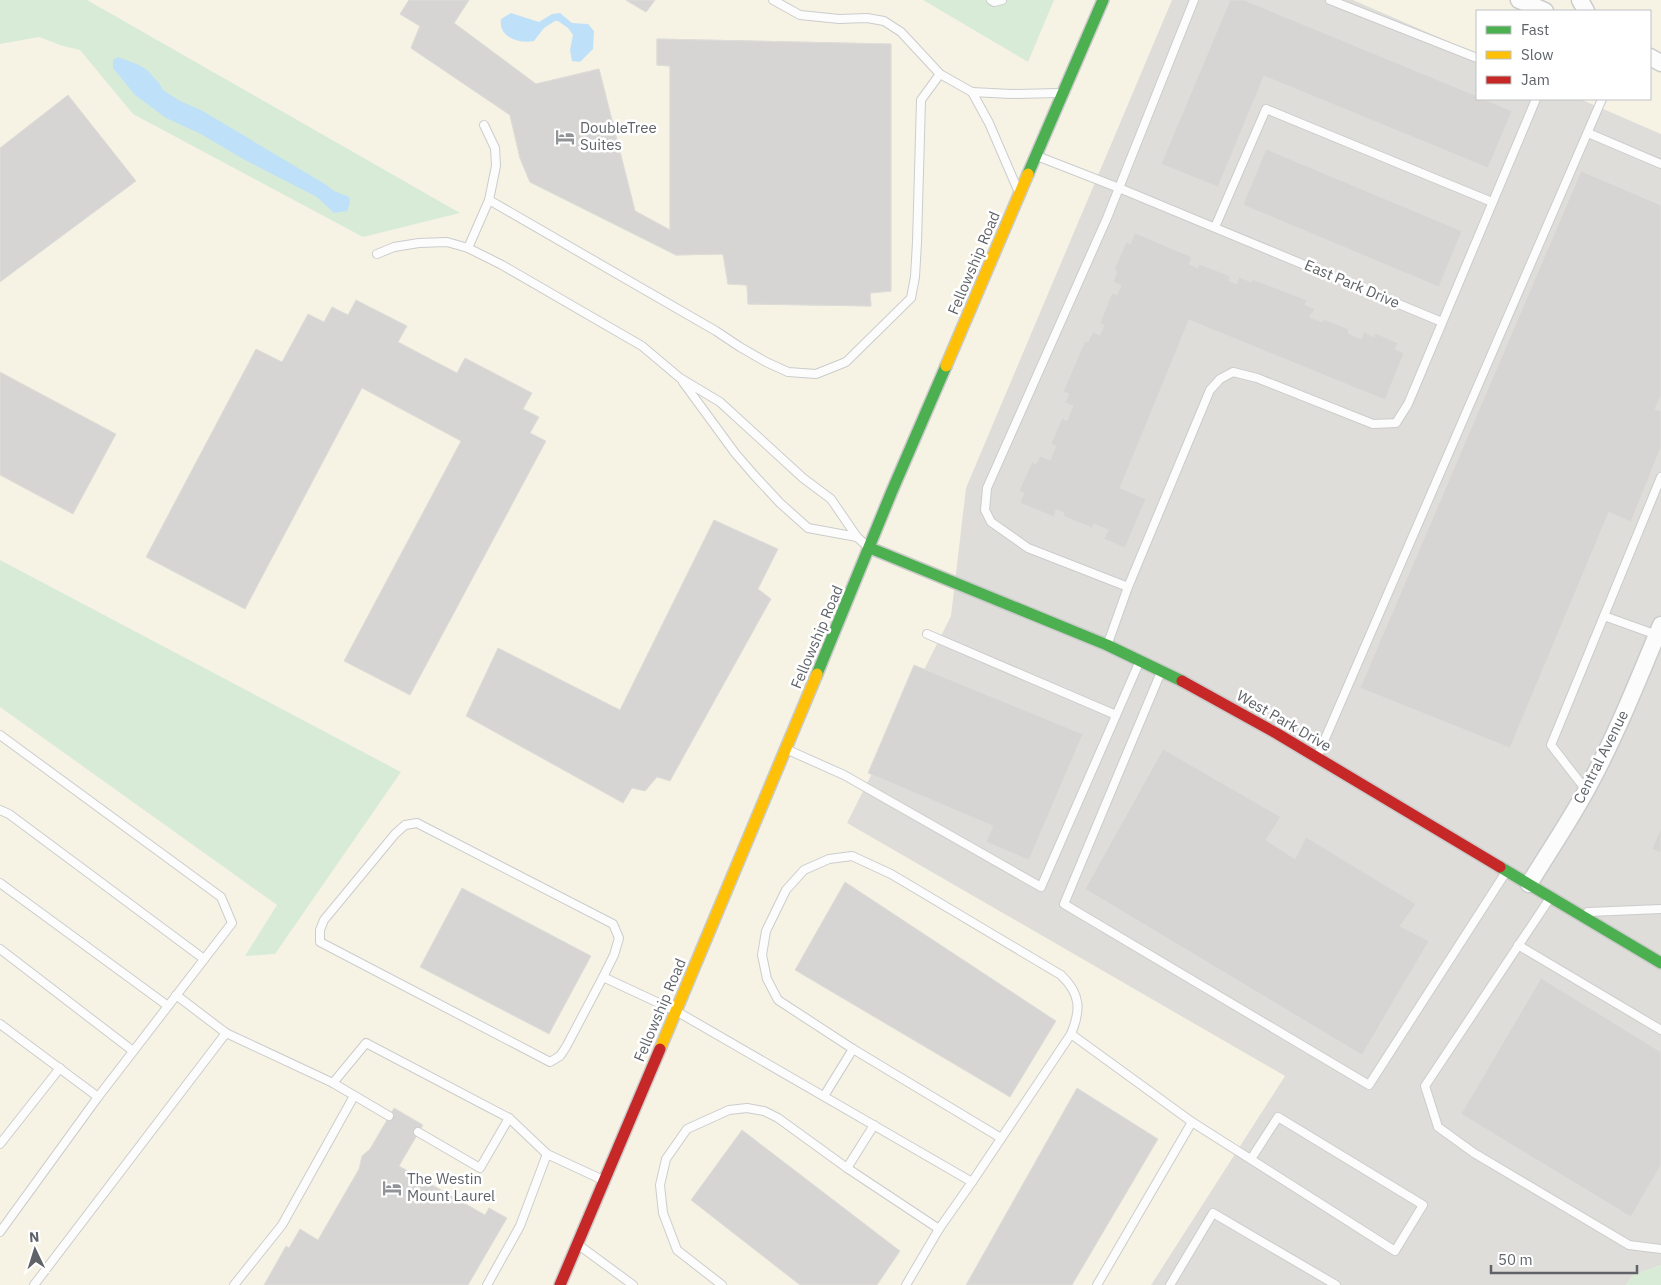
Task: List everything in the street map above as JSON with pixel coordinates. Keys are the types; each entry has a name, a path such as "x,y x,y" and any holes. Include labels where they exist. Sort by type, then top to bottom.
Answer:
{"street":[{"name":"Fellowship Road","path":"560,1285 870,548 892,490 1103,0"},
{"path":"1519,0 1544,10"},
{"name":"West Park Drive","path":"870,548 1107,645 1201,690 1317,757 1661,963"},
{"name":"Central Avenue","path":"1529,884 1586,790 1627,705 1659,630"}],"lane":[{"path":"773,0 800,15 866,18 884,21 901,32 940,74 972,92 1011,94 1064,93"},
{"path":"991,0 994,2 1002,0"},
{"path":"1128,586 1028,548 991,522 985,510 987,488 1119,188 1194,0"},
{"path":"1330,0 1476,58"},
{"path":"488,200 716,331 740,348 766,362 788,372 816,374 846,362 911,298 915,277 917,242 921,100 940,74"},
{"path":"972,92 993,131 1020,194"},
{"path":"1107,645 1128,586 1210,390 1220,379 1233,372 1257,378 1373,424 1396,423 1408,404 1536,100"},
{"path":"1317,757 1602,100"},
{"path":"1215,227 1266,109 1492,202"},
{"path":"468,248 488,200 496,166 495,148 484,125"},
{"path":"1588,133 1661,164"},
{"name":"East Park Drive","path":"1037,156 1215,227 1442,322"},
{"path":"377,254 394,247 419,243 446,242 468,248 502,264 642,346 680,378 720,402 802,478 830,499 857,537 870,548"},
{"path":"680,378 735,453 780,503 808,528 857,537"},
{"path":"1586,790 1551,745 1660,483"},
{"path":"1604,616 1659,630"},
{"path":"927,634 1116,715"},
{"path":"786,749 844,775 1041,887 1140,661"},
{"path":"1161,670 1064,904 1369,1085 1506,871"},
{"path":"0,735 222,897 232,923 98,1097 0,1232"},
{"path":"0,810 10,814 204,959"},
{"path":"418,823 613,924 619,938 614,955 603,977 566,1047 560,1056 550,1062 320,942 320,930 324,920 395,834 405,824 418,823"},
{"path":"906,1285 940,1230 1071,1034 1078,1018 1078,1001 1072,985 1062,975 891,874 852,856 829,859 804,870 786,890 766,931 762,955 767,979 778,1000 853,1049 1001,1138"},
{"path":"0,883 168,1006"},
{"path":"1550,897 1425,1086 1438,1127 1474,1153 1629,1244 1661,1249"},
{"path":"1576,912 1661,909"},
{"path":"1518,944 1661,1030"},
{"path":"0,949 133,1051"},
{"path":"603,977 676,1011 972,1182"},
{"path":"176,995 226,1033 333,1084 389,1116"},
{"path":"0,1024 98,1097"},
{"path":"34,1285 226,1033"},
{"path":"1071,1034 1192,1122 1395,1250 1422,1205 1278,1117 1251,1159"},
{"path":"333,1084 366,1043 508,1118 548,1154 604,1181"},
{"path":"824,1096 853,1049"},
{"path":"0,1144 60,1068"},
{"path":"234,1285 282,1225 354,1096"},
{"path":"722,1285 676,1250 663,1213 660,1186 666,1159 687,1129 729,1110 747,1108 764,1111 778,1118 847,1168 940,1230"},
{"path":"418,1132 480,1168 508,1118"},
{"path":"1097,1285 1192,1122"},
{"path":"847,1168 874,1125"},
{"path":"487,1285 520,1226 548,1154"},
{"path":"1170,1285 1213,1213 1336,1285"},
{"path":"578,1244 632,1285"}],"shaded area":[{"path":"23,0 1661,0 1661,1285 0,1285 0,19"},
{"path":"1172,0 1353,0 1476,54 1476,100 1582,100 1661,134 1661,1265 1633,1275 1626,1285 1151,1285 1285,1076 847,823 951,616 966,488"}],"green space":[{"path":"0,0 87,0 460,213 363,237 133,114 80,50 39,37 0,44"},
{"path":"923,0 1054,0 1028,62"},
{"path":"0,560 401,772 275,954 245,956 277,905 0,707"},
{"path":"1661,1265 1661,1285 1626,1285 1633,1275"}],"water":[{"path":"511,13 539,22 552,14 560,13 572,23 588,24 594,31 593,49 580,62 572,61 570,50 573,35 568,28 558,21 544,28 534,41 528,42 511,38 503,30 501,19"},
{"path":"118,57 147,70 163,90 180,101 201,110 334,191 349,197 350,203 347,211 334,213 317,197 243,159 201,134 166,118 135,95 113,68 113,60"}],"building":[{"name":"DoubleTree Suites","path":"409,0 469,0 454,23 536,84 599,69 635,211 670,230 670,66 657,65 657,39 891,44 891,291 870,293 871,306 748,304 747,285 728,284 723,254 676,255 530,182 520,158 510,115 411,48 420,26 400,14","holes":["722,81 840,82 839,225 818,224 817,183 761,181 756,226 722,229"]},
{"name":"DoubleTree Suites","path":"409,0 469,0 454,23 536,84 599,69 635,211 670,230 670,66 657,65 657,39 891,44 891,291 870,293 871,306 748,304 747,285 728,284 723,254 676,255 530,182 520,158 510,115 411,48 420,26 400,14"},
{"path":"626,0 655,0 646,12"},
{"path":"626,0 655,0 646,12"},
{"path":"1230,0 1244,0 1476,96 1476,100 1485,100 1512,111 1488,168 1264,76 1218,187 1161,164"},
{"path":"68,95 136,181 0,282 0,148"},
{"path":"1266,149 1462,231 1439,287 1243,205"},
{"path":"1581,171 1661,205 1661,396 1655,409 1661,411 1661,447 1631,522 1609,512 1510,748 1360,688"},
{"path":"1135,233 1192,257 1189,264 1198,268 1199,264 1230,276 1229,281 1237,284 1239,277 1251,282 1252,279 1307,300 1305,305 1315,309 1309,317 1322,322 1323,319 1349,329 1348,333 1361,339 1364,332 1374,337 1375,333 1398,343 1395,349 1404,353 1385,400 1189,320 1120,488 1146,499 1125,548 1104,539 1108,530 1094,524 1092,528 1063,516 1064,513 1056,510 1054,517 1020,503 1024,493 1019,491 1032,462 1036,464 1040,456 1050,460 1056,446 1051,444 1062,418 1067,421 1073,406 1065,403 1069,394 1063,392 1085,341 1088,342 1093,332 1100,335 1104,325 1100,323 1112,293 1117,295 1121,285 1113,282 1117,271 1114,270 1126,242 1130,244"},
{"path":"356,300 407,326 398,342 457,373 465,358 532,393 523,409 539,417 530,433 546,441 410,695 344,661 461,441 362,388 245,609 146,557 256,349 282,362 308,314 324,322 332,307 348,315"},
{"path":"0,372 116,434 73,514 0,475"},
{"path":"714,520 778,549 758,589 771,599 670,781 657,777 645,791 632,788 623,803 466,716 498,648 620,710"},
{"path":"914,665 1083,734 1029,860 986,842 993,826 868,773"},
{"path":"1163,749 1281,817 1266,840 1295,859 1306,837 1416,904 1400,926 1429,941 1362,1055 1085,889"},
{"path":"1661,828 1661,853 1652,849"},
{"path":"845,882 1056,1021 1010,1097 795,970"},
{"path":"462,888 591,956 549,1034 420,967"},
{"path":"1541,978 1661,1052 1661,1165 1631,1217 1461,1114"},
{"path":"1077,1088 1158,1139 1072,1285 966,1285"},
{"name":"The Westin Mount Laurel","path":"394,1108 423,1125 399,1166 485,1215 489,1208 507,1218 468,1285 264,1285 286,1246 289,1248 300,1229 318,1240 359,1169 362,1156 370,1149"},
{"path":"742,1130 900,1251 877,1285 800,1285 691,1200"}],"traffic: fast":[{"path":"1028,174 1103,0"},
{"path":"817,674 892,491 946,366"},
{"path":"870,548 1107,645 1182,681"},
{"path":"1500,867 1661,963"}],"traffic: slow":[{"path":"946,366 1028,174"},
{"path":"660,1049 817,674"}],"traffic: jam":[{"path":"1182,681 1276,733 1500,867"},
{"path":"560,1285 660,1049"}],"place":[{"name":"DoubleTree Suites","path":"565,137"},
{"name":"The Westin Mount Laurel","path":"392,1188"}]}
